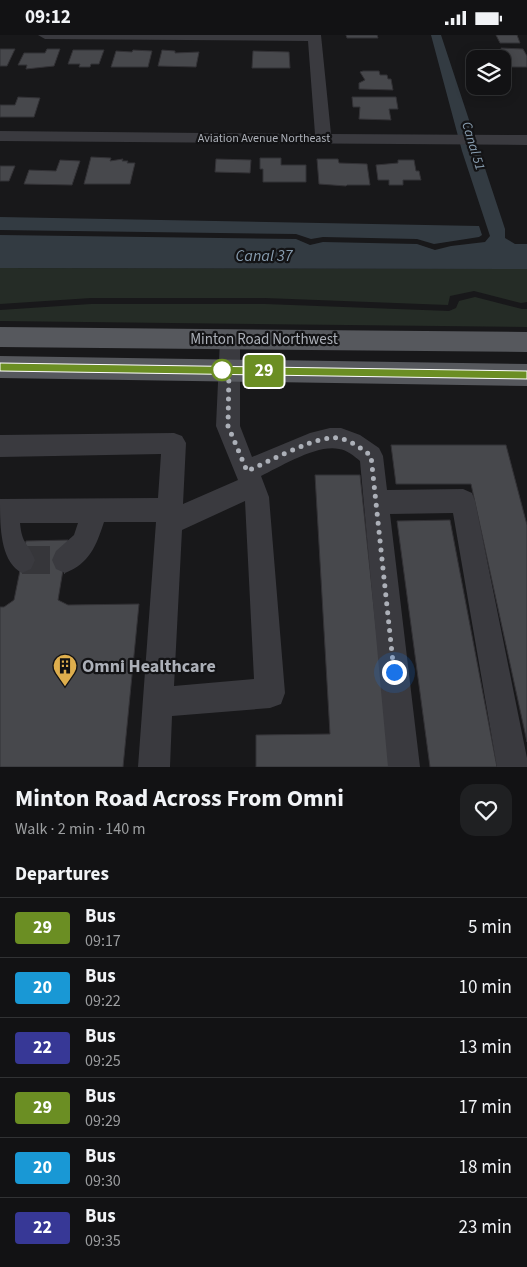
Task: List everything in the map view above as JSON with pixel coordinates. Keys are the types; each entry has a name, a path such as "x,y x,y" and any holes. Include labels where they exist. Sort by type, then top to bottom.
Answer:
{"main road":[{"name":"Minton Road Northwest","path":"0,337 527,342"},
{"name":"Minton Road Northwest","path":"0,367 229,370 526,378"}],"street":[{"path":"46,35 314,36 323,138"},
{"name":"Aviation Avenue Northeast","path":"0,136 527,140"},
{"path":"160,702 270,693 258,497 228,426 230,339"},
{"path":"22,560 12,549 3,511 95,511 170,516 250,478 293,449 331,437 356,444 371,456 404,767"},
{"path":"0,446 174,443 160,702 154,767"},
{"path":"376,502 463,501 513,767"},
{"path":"66,560 84,543 95,511"}],"shaded area":[{"path":"0,268 527,269 527,302 521,303 474,291 450,296 448,305 265,298 91,298 0,304"},
{"path":"475,297 527,309 527,327 0,321 0,310 91,304 265,304 449,311 456,308 459,301"}],"water":[{"path":"431,35 441,35 505,229 505,238 515,244 527,244 527,269 0,268 0,235 296,239 310,245 323,242 417,244 435,250 485,242 490,236 462,151"},
{"path":"0,217 479,226 482,235 434,244 417,239 323,237 311,239 296,234 0,230"}],"building":[{"path":"346,35 377,35 378,38 347,38"},
{"path":"496,35 517,35 520,43 500,43"},
{"path":"501,48 523,49 527,56 527,67 511,67 511,50 502,50"},
{"path":"0,49 15,49 7,66 0,66"},
{"path":"47,49 60,49 54,66 26,69 27,65 18,65 24,53 45,53"},
{"path":"73,50 104,50 99,64 91,64 90,67 79,67 80,64 68,64"},
{"path":"133,50 152,51 148,67 111,67 116,51 132,52"},
{"path":"162,50 175,51 175,53 199,52 196,67 158,66"},
{"path":"253,51 289,52 290,68 252,68"},
{"path":"379,71 380,75 387,75 388,79 391,79 393,90 359,89 359,83 365,80 360,72"},
{"path":"18,97 40,98 34,117 0,117 0,105 15,105"},
{"path":"352,97 396,97 398,109 389,109 391,120 359,119 360,107 353,107"},
{"path":"91,157 111,158 110,161 123,159 122,161 128,161 127,163 135,163 130,184 84,184"},
{"path":"260,158 281,158 281,165 306,165 306,182 263,182 263,169 260,169"},
{"path":"216,159 251,160 250,173 215,172"},
{"path":"317,159 338,159 339,163 367,164 370,185 319,184"},
{"path":"60,160 80,161 72,185 24,184 29,170 56,171"},
{"path":"398,160 414,160 416,171 419,171 421,180 403,180 403,185 389,185 389,180 378,180 376,165 398,163"},
{"path":"0,166 15,166 9,181 0,181"},
{"path":"391,445 506,445 527,525 527,742 471,484 396,484"},
{"path":"315,475 360,475 391,767 256,767 256,735 330,734"},
{"path":"450,520 497,767 430,767 397,521"},
{"name":"Omni Healthcare","path":"68,540 58,600 68,605 139,604 123,767 0,767 0,607 4,607 14,600 26,541"}],"tunnel":[{"path":"22,560 65,560"}],"bus line":[{"name":"29","path":"0,367 527,375"}],"place":[{"name":"Omni Healthcare","path":"65,687"}],"route":[{"path":"222,370 229,370 228,426 247,471 293,449 331,437 356,444 371,456 394,672"}],"water label":[{"name":"Canal 51","path":"473,146"},
{"name":"Canal 37","path":"264,256"}]}
